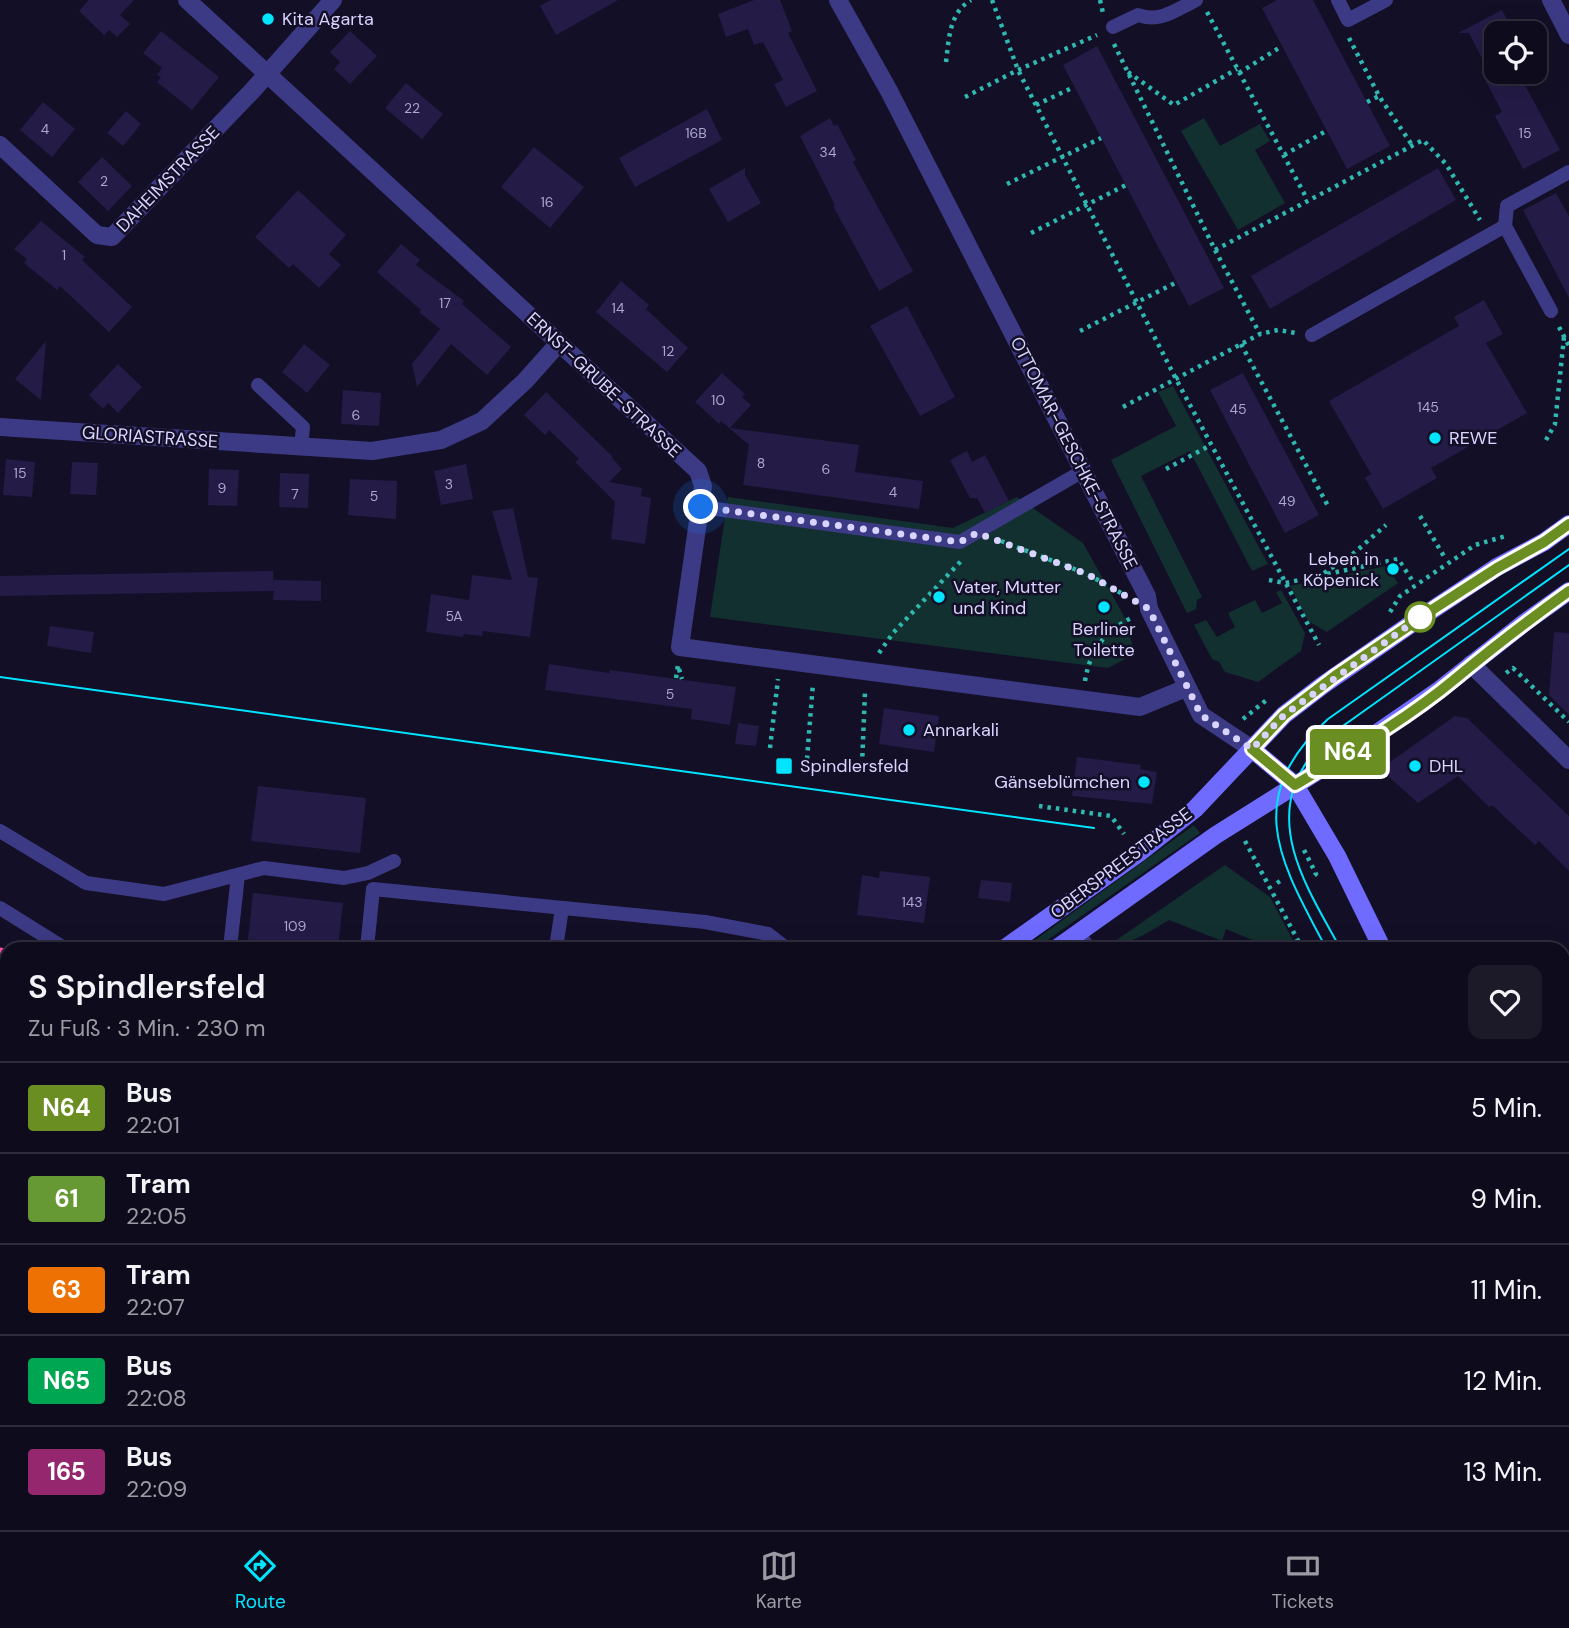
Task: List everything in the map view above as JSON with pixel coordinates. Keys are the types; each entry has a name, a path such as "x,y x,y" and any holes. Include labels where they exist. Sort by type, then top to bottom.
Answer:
{"main road":[{"name":"OBERSPREESTRASSE","path":"1013,942 1195,808 1284,715 1335,676 1466,588 1569,524"},
{"name":"OBERSPREESTRASSE","path":"1065,942 1216,835 1364,742 1447,685 1569,591"},
{"name":"OTTOMAR-GESCHKE-STRASSE","path":"1252,749 1295,785 1337,856 1379,942"}],"street":[{"name":"ERNST-GRUBE-STRASSE","path":"187,0 698,471 704,486 680,647 1140,707 1186,688"},
{"path":"267,75 334,0"},
{"name":"OTTOMAR-GESCHKE-STRASSE","path":"838,0 895,104 1147,596 1149,609 1186,688 1201,715 1252,749"},
{"path":"1550,0 1569,35"},
{"name":"DAHEIMSTRASSE","path":"0,145 97,235 112,237 267,75"},
{"name":"GLORIASTRASSE","path":"0,427 372,451 441,440 482,421 525,381 559,343"},
{"path":"1471,664 1569,761"}],"lane":[{"path":"1110,29 1138,15 1159,19 1196,0"},
{"path":"1338,0 1348,20 1386,0"},
{"path":"1551,311 1505,226 1507,206 1569,172"},
{"path":"1312,335 1505,226"},
{"path":"258,385 303,427 301,448"},
{"path":"701,507 960,542 1083,471"},
{"path":"0,831 86,883 164,894 264,868 344,878 368,873 394,861"},
{"path":"231,942 238,875"},
{"path":"368,942 373,890 705,922 768,934 778,942"},
{"path":"0,908 54,942"},
{"path":"557,942 562,908"},
{"path":"1078,933 1085,942"}],"path":[{"path":"946,62 951,24 963,5 971,0"},
{"path":"992,0 1018,70 1176,379 1319,645"},
{"path":"1206,12 1307,199"},
{"path":"1348,20 1341,23 1379,96 1412,145"},
{"path":"965,97 1110,29 1127,71 1215,250 1260,334"},
{"path":"1127,71 1174,105 1282,46"},
{"path":"1036,104 1074,87"},
{"path":"1367,102 1379,96"},
{"path":"1284,155 1326,131"},
{"path":"1007,184 1101,138"},
{"path":"1215,250 1423,140 1446,164 1479,220 1505,226"},
{"path":"1031,233 1126,185"},
{"path":"1080,331 1177,282"},
{"path":"1123,407 1260,334 1278,330 1312,335"},
{"path":"1546,440 1555,424 1564,337"},
{"path":"1241,344 1328,506"},
{"path":"1166,469 1211,444"},
{"path":"1420,516 1445,558"},
{"path":"1321,576 1386,525"},
{"path":"876,657 893,634 974,547 977,533 1087,574 1149,609"},
{"path":"1269,580 1285,583 1398,559 1412,580"},
{"path":"1082,699 1088,664 1095,648 1114,627 1149,609"},
{"path":"807,759 815,665"},
{"path":"1513,668 1569,722"},
{"path":"770,748 778,674"},
{"path":"862,765 864,701"},
{"path":"1039,806 1111,816 1124,834"},
{"path":"1243,838 1299,942"},
{"path":"1305,850 1316,874 1311,878"},
{"path":"1277,883 1283,879"}],"green space":[{"path":"1204,118 1220,146 1260,124 1270,141 1255,150 1285,203 1238,230 1181,131"},
{"path":"1173,386 1268,564 1252,571 1190,451 1141,476 1202,597 1197,600 1196,609 1187,613 1111,460 1176,426 1158,392"},
{"path":"728,497 953,528 1017,497 1083,543 1125,618 1135,654 1108,668 710,617"},
{"path":"1386,566 1398,583 1327,632 1308,621 1290,586"},
{"path":"1281,590 1305,633 1301,651 1258,682 1225,672 1219,662 1212,659 1194,625 1206,620 1217,637 1235,627 1228,613 1255,600 1262,613 1282,603 1276,592"},
{"path":"1194,825 1200,833 1045,942 1032,942"},
{"path":"1225,865 1270,897 1294,942 1256,942 1226,929 1222,941 1169,920 1136,939 1115,941"}],"building":[{"path":"89,0 134,0 120,15 130,24 117,37 109,30 104,35 79,11"},
{"path":"551,0 618,0 556,35 540,6"},
{"path":"754,0 780,0 792,31 788,33 817,91 786,107 774,84 783,80 763,42 754,45 748,29 726,37 718,14"},
{"path":"1277,0 1313,0 1390,146 1347,169 1262,8"},
{"path":"1502,10 1508,21 1484,21 1484,62 1469,33 1458,33"},
{"path":"161,31 219,77 192,110 157,82 161,77 157,75 162,68 143,53"},
{"path":"350,31 377,56 350,84 334,69 340,62 330,52"},
{"path":"1097,46 1224,288 1189,306 1063,65"},
{"path":"406,83 443,114 422,139 385,108"},
{"path":"1487,84 1524,84 1560,150 1523,169 1495,116 1502,112"},
{"path":"43,102 75,129 52,157 20,130"},
{"path":"707,109 722,140 635,187 619,158"},
{"path":"126,111 141,124 123,146 107,133"},
{"path":"830,118 834,126 837,124 856,160 853,162 913,271 879,291 833,206 835,205 800,136"},
{"path":"534,147 584,187 550,228 501,187"},
{"path":"102,157 132,186 108,211 78,182"},
{"path":"745,168 745,175 761,203 728,222 709,189"},
{"path":"1438,168 1456,200 1270,309 1251,276"},
{"path":"298,190 346,235 329,254 341,265 319,288 293,264 289,268 255,237"},
{"path":"1556,193 1569,216 1569,298 1523,210"},
{"path":"41,221 85,257 82,260 132,307 109,332 60,286 57,290 24,263 27,259 14,249"},
{"path":"401,244 420,260 416,265 464,301 462,304 511,347 487,375 451,344 417,387 412,364 440,329 377,272"},
{"path":"621,281 649,305 646,309 688,348 667,372 596,312"},
{"path":"1484,300 1503,334 1486,343 1527,413 1431,468 1437,478 1383,509 1365,478 1371,474 1329,401 1459,326 1454,317"},
{"path":"907,306 955,397 920,416 870,326"},
{"path":"46,341 41,400 15,379"},
{"path":"304,344 330,365 307,393 282,372"},
{"path":"118,364 142,387 118,413 108,403 103,409 89,395"},
{"path":"722,373 745,394 742,397 751,405 730,428 859,445 855,472 923,481 919,509 743,485 749,445 721,421 719,424 695,402"},
{"path":"1243,373 1319,515 1285,533 1210,390"},
{"path":"343,390 381,393 379,426 341,424"},
{"path":"546,392 622,469 609,482 642,488 641,496 651,498 645,544 611,539 615,502 575,462 579,459 549,430 545,435 524,415"},
{"path":"967,451 972,462 985,455 1009,501 985,513 977,498 970,498 950,460"},
{"path":"6,459 35,462 32,497 3,495"},
{"path":"72,462 98,463 96,495 70,494"},
{"path":"466,464 473,499 441,505 434,471"},
{"path":"209,469 239,470 237,506 208,505"},
{"path":"280,473 309,474 308,508 279,507"},
{"path":"350,479 397,481 396,519 348,515"},
{"path":"513,508 528,577 538,578 530,637 483,631 482,636 464,634 463,637 426,632 431,594 469,600 472,575 512,580 492,511"},
{"path":"273,571 274,590 274,580 321,581 321,601 273,600 274,591 0,596 0,576"},
{"path":"50,626 94,632 91,653 47,646"},
{"path":"1554,632 1569,633 1569,715 1549,695"},
{"path":"549,664 736,687 730,725 691,719 692,709 545,690"},
{"name":"Annarkali","path":"884,708 939,716 934,752 879,744"},
{"path":"1455,716 1467,718 1569,816 1569,871 1539,841 1535,845 1492,805 1489,807 1458,776 1418,803 1380,769"},
{"path":"738,723 759,726 756,746 735,744"},
{"path":"1077,757 1141,765 1140,769 1157,772 1152,804 1072,796"},
{"path":"258,786 366,798 360,853 251,841"},
{"path":"880,871 930,877 924,923 857,915 862,875 879,878"},
{"path":"981,880 1012,883 1010,902 978,898"},
{"path":"253,893 343,903 339,942 248,942"}],"tram line":[{"path":"1323,942 1295,887 1283,858 1277,831 1277,804 1285,776 1301,748 1328,719 1569,549"},
{"path":"1337,942 1306,883 1291,838 1289,814 1293,791 1305,764 1326,738 1569,565"},
{"path":"0,677 1094,828"}],"bus line":[{"name":"N64","path":"1569,524 1435,608 1335,676 1284,715 1252,749 1295,785 1364,742 1455,679 1524,623 1569,591"}],"place":[{"name":"Kita Agarta","path":"268,19"},
{"name":"REWE","path":"1435,438"},
{"name":"Leben in Köpenick","path":"1393,569"},
{"name":"Vater, Mutter und Kind","path":"939,597"},
{"name":"Berliner Toilette","path":"1104,607"},
{"name":"Annarkali","path":"909,730"},
{"name":"Spindlersfeld","path":"784,766"},
{"name":"DHL","path":"1415,766"},
{"name":"Gänseblümchen","path":"1144,782"}],"route":[{"path":"701,507 960,542 977,533 1087,574 1149,609 1201,715 1252,749 1284,715 1420,617"}]}
